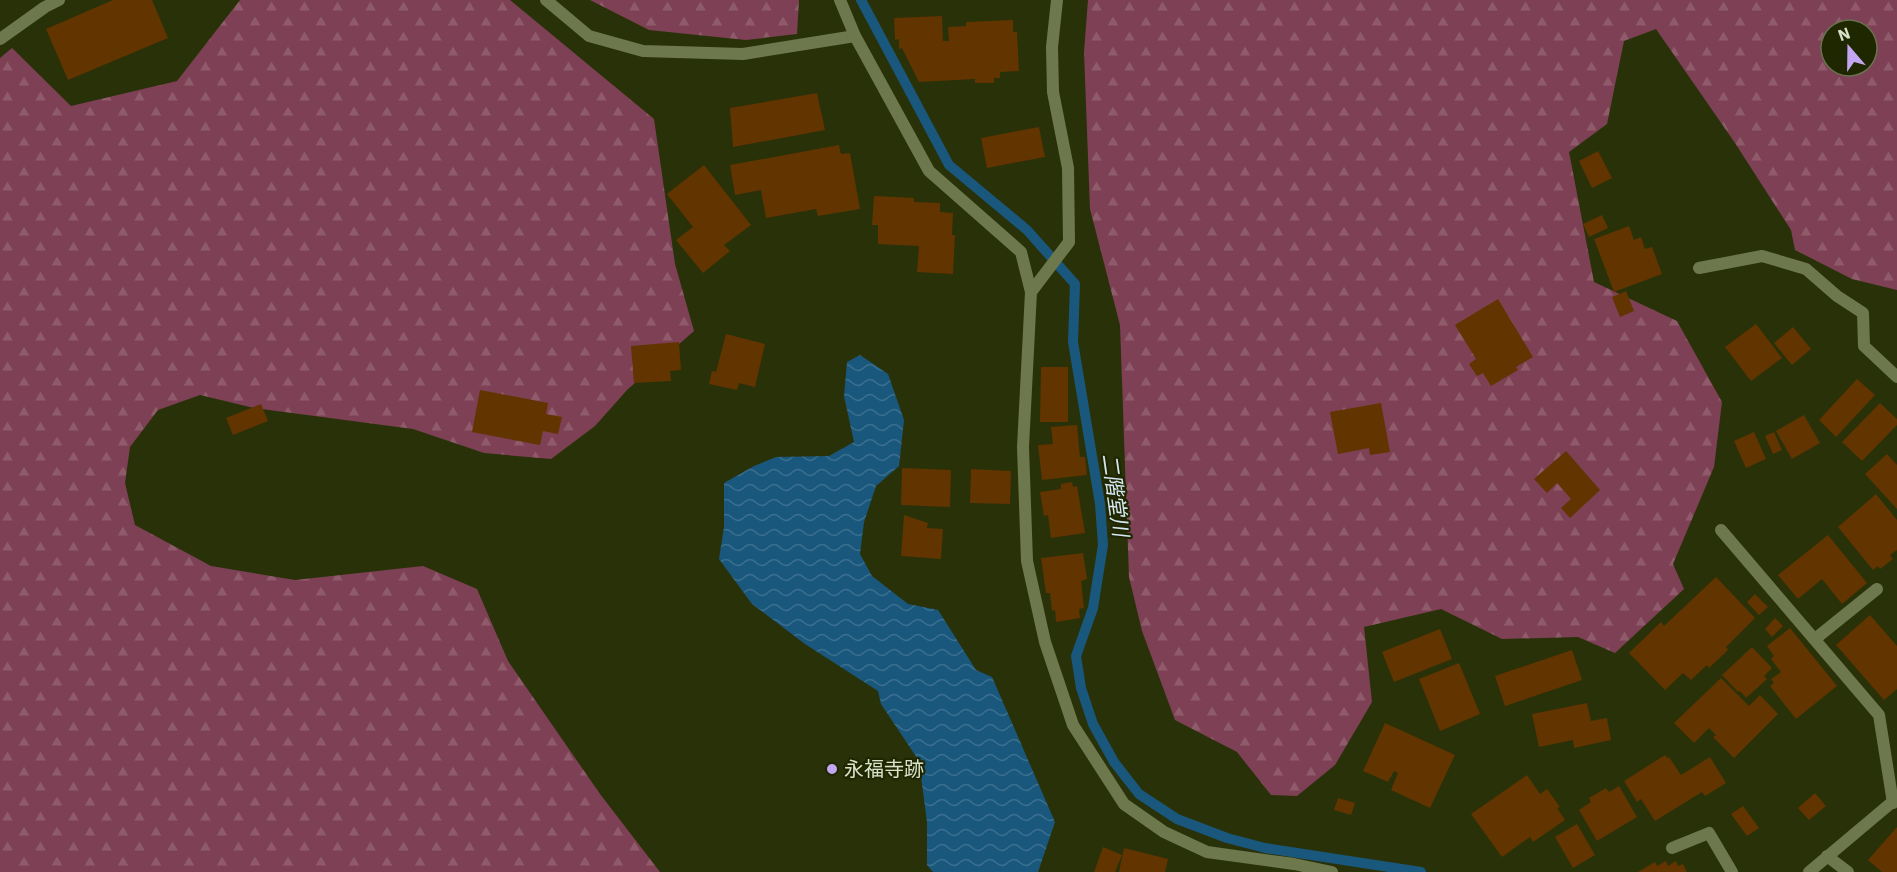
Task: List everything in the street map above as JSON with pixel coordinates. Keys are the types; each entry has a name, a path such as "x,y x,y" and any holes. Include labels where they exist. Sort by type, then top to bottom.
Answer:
{"street":[{"path":"0,39 45,7 59,0"},
{"path":"546,0 589,36 643,51 743,54 855,36"},
{"path":"840,0 855,36 929,171 1021,252 1031,292 1023,447 1027,561 1046,642 1073,725 1124,804 1164,832 1207,852 1294,864 1332,872"},
{"path":"1031,292 1069,242 1068,168 1053,92 1052,47 1057,0"},
{"path":"1699,268 1762,256 1806,270 1837,297 1863,313 1864,346 1897,377"},
{"path":"1721,530 1879,715 1895,801 1809,872"},
{"path":"1815,639 1877,589"},
{"path":"1672,848 1709,833 1732,872"},
{"path":"1827,856 1848,872"}],"green space":[{"path":"240,0 510,0 654,119 675,264 694,331 627,390 595,426 551,459 484,453 413,429 254,408 200,395 158,410 130,447 125,483 135,525 211,566 295,580 423,566 477,589 508,661 600,794 660,872 0,872 0,58 12,48 71,106 177,81"},
{"path":"590,0 799,0 797,34 746,40 649,30"},
{"path":"1088,0 1897,0 1897,290 1852,279 1795,250 1791,230 1735,143 1656,29 1624,41 1607,124 1569,152 1594,282 1677,321 1722,402 1714,467 1673,564 1684,589 1615,653 1578,637 1502,639 1441,609 1364,627 1372,702 1335,765 1297,796 1271,795 1237,752 1175,720 1142,631 1129,577 1120,325 1090,209 1084,52"}],"water":[{"path":"860,355 888,374 904,420 899,466 876,486 864,522 860,554 872,576 908,604 938,610 976,670 992,677 1055,822 1038,872 933,872 927,865 927,822 919,761 881,704 878,691 805,644 752,604 719,559 724,527 724,483 776,457 829,456 854,442 844,396 847,362"}],"building":[{"path":"113,0 152,0 168,38 68,80 46,29"},
{"path":"942,16 943,41 949,41 948,27 966,26 966,22 1013,20 1013,32 1017,32 1019,71 1000,72 1000,78 994,78 994,83 975,83 975,79 919,82 902,48 899,49 899,39 895,40 894,18"},
{"path":"817,93 825,130 733,147 730,108"},
{"path":"1039,127 1045,157 987,168 981,138"},
{"path":"839,145 841,154 850,153 860,209 818,216 816,209 766,218 761,190 735,195 730,165"},
{"path":"1598,151 1612,178 1592,188 1579,161"},
{"path":"704,165 751,225 724,245 730,251 703,273 676,240 693,227 667,194"},
{"path":"874,196 914,198 914,202 940,203 940,212 953,213 952,235 955,235 953,274 917,272 919,246 878,244 878,225 872,225"},
{"path":"1602,215 1608,228 1589,237 1583,224"},
{"path":"1629,226 1634,240 1641,237 1645,249 1652,247 1662,274 1614,292 1594,239"},
{"path":"1626,291 1634,311 1620,317 1612,297"},
{"path":"1498,299 1533,357 1516,367 1518,370 1491,386 1483,373 1477,376 1469,364 1476,359 1455,325"},
{"path":"1756,324 1782,358 1751,381 1725,347"},
{"path":"1793,327 1811,349 1792,365 1774,343"},
{"path":"726,334 765,344 755,387 739,383 737,390 709,384 712,371 716,372"},
{"path":"679,342 681,370 670,371 671,381 634,383 631,346"},
{"path":"1041,367 1068,367 1068,422 1040,422"},
{"path":"1857,379 1875,395 1836,437 1819,420"},
{"path":"480,390 548,403 546,414 562,417 558,434 543,431 540,445 472,432"},
{"path":"1381,403 1390,452 1370,455 1369,448 1338,454 1330,412"},
{"path":"1880,403 1897,419 1897,425 1862,461 1842,442"},
{"path":"261,404 268,421 233,435 226,418"},
{"path":"1804,415 1820,443 1792,459 1776,431"},
{"path":"1077,425 1080,457 1085,457 1087,475 1042,480 1038,445 1053,444 1051,427"},
{"path":"1754,432 1766,459 1746,468 1734,441"},
{"path":"1774,432 1782,450 1773,454 1765,436"},
{"path":"1566,451 1600,490 1570,518 1561,508 1571,499 1557,483 1547,493 1534,479"},
{"path":"1887,454 1897,465 1897,509 1865,474"},
{"path":"902,468 951,470 950,507 901,505"},
{"path":"971,469 1011,471 1010,504 970,503"},
{"path":"1072,482 1073,487 1077,486 1085,533 1051,538 1048,515 1044,516 1040,492 1061,489 1061,484"},
{"path":"1876,494 1897,520 1897,550 1890,555 1893,559 1880,569 1878,566 1873,570 1838,527"},
{"path":"904,515 928,523 927,528 943,529 941,559 901,556"},
{"path":"1828,535 1867,583 1842,604 1822,579 1798,599 1778,575"},
{"path":"1083,553 1087,579 1081,581 1084,608 1079,609 1080,618 1056,622 1050,593 1046,593 1041,558"},
{"path":"1716,577 1755,618 1709,668 1707,665 1691,680 1683,673 1665,690 1629,653 1661,622 1664,626"},
{"path":"1755,594 1768,607 1759,615 1747,602"},
{"path":"1870,615 1897,646 1897,689 1884,700 1836,645"},
{"path":"1775,618 1783,626 1772,637 1765,629"},
{"path":"1790,628 1837,686 1796,719 1770,686 1774,683 1771,679 1781,672 1771,659 1774,656 1767,646"},
{"path":"1440,629 1452,659 1394,682 1382,652"},
{"path":"1752,647 1772,668 1764,676 1767,679 1746,698 1722,675"},
{"path":"1572,650 1582,680 1505,706 1495,676"},
{"path":"1459,663 1480,714 1440,731 1419,679"},
{"path":"1721,678 1749,706 1760,695 1778,714 1734,758 1713,737 1716,735 1709,728 1694,743 1674,723"},
{"path":"1587,703 1591,721 1607,718 1611,740 1574,748 1573,740 1539,747 1532,714"},
{"path":"1385,723 1455,755 1430,808 1391,790 1398,773 1394,771 1388,782 1363,771"},
{"path":"1665,755 1669,757 1681,775 1710,757 1726,783 1705,796 1702,792 1655,821 1641,799 1637,802 1624,781"},
{"path":"1527,775 1540,794 1547,789 1560,807 1557,808 1565,820 1533,842 1530,837 1502,857 1471,814"},
{"path":"1619,786 1637,817 1597,841 1579,810 1591,802 1589,798 1606,788 1609,792"},
{"path":"1815,793 1826,806 1809,820 1798,808"},
{"path":"1338,798 1355,803 1351,815 1334,810"},
{"path":"1743,806 1759,828 1747,836 1731,814"},
{"path":"1577,824 1595,855 1573,868 1555,837"},
{"path":"1897,827 1897,872 1882,872 1868,860"},
{"path":"1103,847 1122,855 1115,872 1094,872"},
{"path":"1124,848 1168,859 1165,872 1119,872"},
{"path":"1666,861 1668,866 1676,861 1678,866 1683,864 1687,872 1638,872 1655,862 1657,866"}],"waterway":[{"name":"二階堂川","path":"861,0 949,165 1027,230 1075,284 1073,342 1100,504 1103,545 1093,608 1076,656 1081,688 1093,724 1114,762 1139,794 1177,819 1227,838 1265,848 1421,872"}],"place":[{"name":"永福寺跡","path":"832,769"}]}
